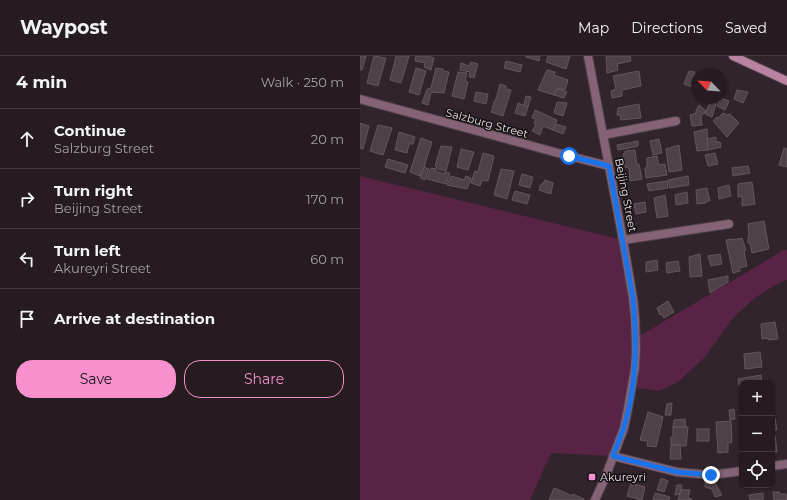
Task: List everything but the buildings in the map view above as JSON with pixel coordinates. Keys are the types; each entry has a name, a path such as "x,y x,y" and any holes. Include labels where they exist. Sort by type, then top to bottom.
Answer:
{"street":[{"name":"Beijing Street","path":"588,56 623,240 635,318 635,368 624,428 595,500"},
{"path":"733,56 787,81"},
{"name":"Salzburg Street","path":"360,99 609,166"},
{"path":"603,135 676,121"},
{"path":"623,240 729,224"},
{"path":"613,456 677,472 711,475 739,471"},
{"path":"775,466 787,464"}],"shaded area":[{"path":"360,176 623,240 636,338 784,250 787,250 787,280 779,283 756,297 733,318 704,358 678,382 659,391 632,387 613,456 551,453 530,500 360,500"}],"place":[{"name":"Akureyri","path":"592,477"}],"route":[{"path":"569,156 609,166 633,298 636,350 635,368 624,428 613,456 677,472 711,475"}]}
